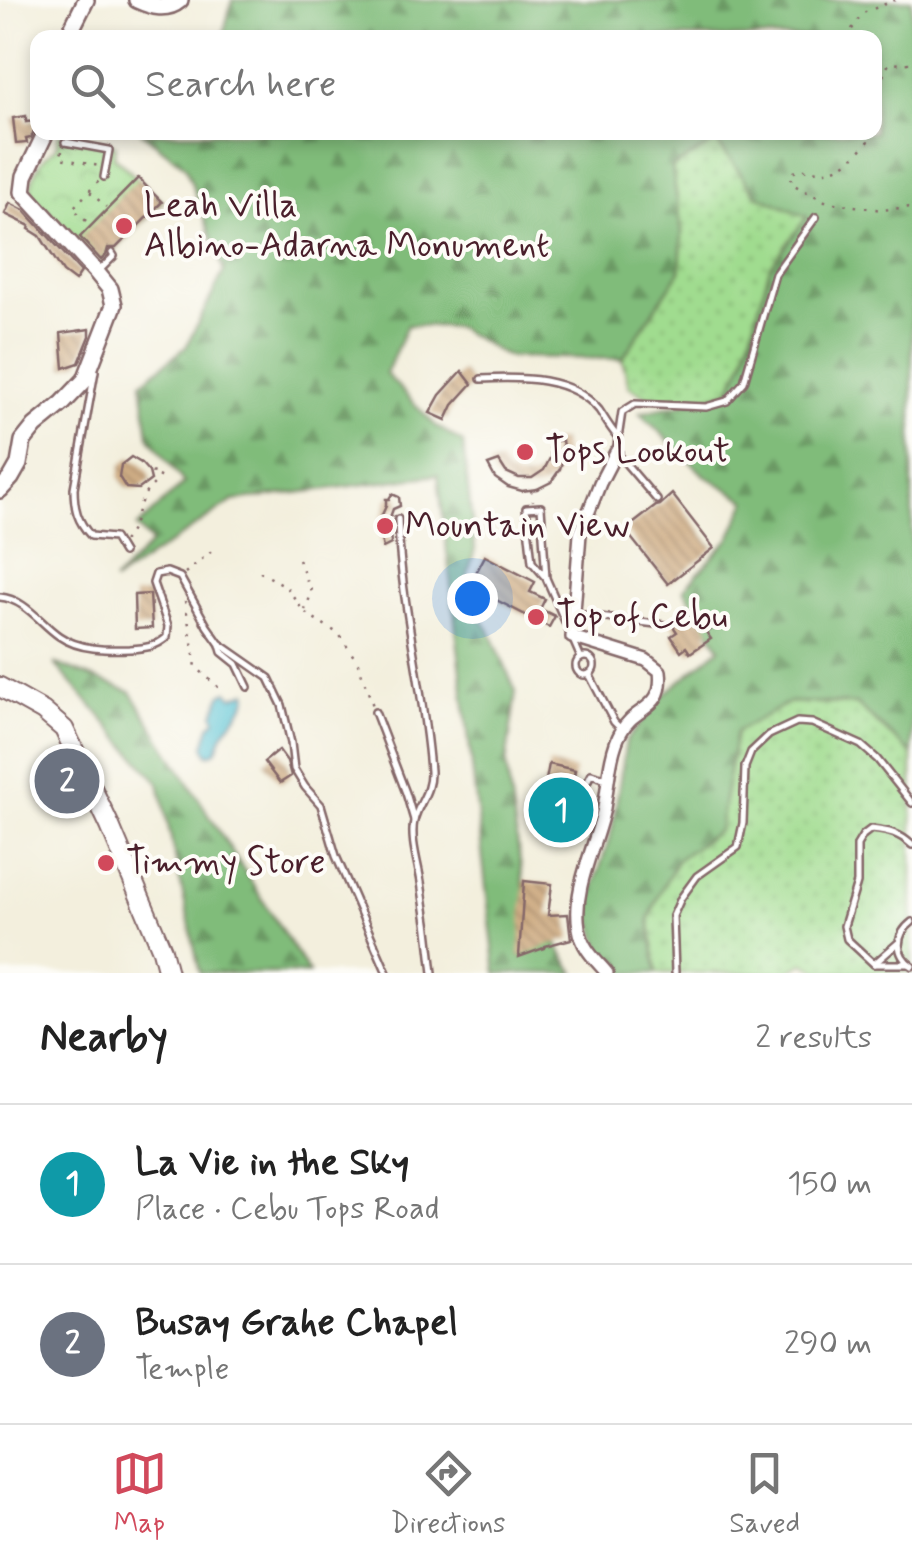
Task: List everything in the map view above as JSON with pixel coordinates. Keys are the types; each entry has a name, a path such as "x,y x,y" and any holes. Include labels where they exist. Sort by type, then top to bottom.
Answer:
{"main road":[{"path":"0,688 43,711 64,729 110,826 168,973"}],"street":[{"path":"71,30 86,0"},
{"path":"137,0 161,7 180,0"},
{"path":"0,490 19,464 23,440 85,380 114,305 110,289 24,192 25,176 54,140"},
{"path":"607,973 582,946 578,904 621,730 654,701 662,686 660,671 646,660 572,636 580,534 616,452"}],"lane":[{"path":"60,140 109,150 104,176"},
{"path":"657,500 616,452 622,412 635,404 706,407 727,402 744,382 775,274 816,217"},
{"path":"97,273 114,256 112,253"},
{"path":"93,362 94,386 74,488 76,515 91,536 114,538 123,552"},
{"path":"480,379 519,377 570,388 598,409 617,436"},
{"path":"546,578 541,507 526,508 532,562 546,578 582,658"},
{"path":"398,519 398,549 424,706 430,778 414,820"},
{"path":"0,597 22,604 60,637 80,646 160,649 168,626 153,583 156,574 167,572 180,577 222,652 237,664 248,687"},
{"path":"575,614 664,625"},
{"path":"219,643 270,678 282,705 294,769 321,805 336,856 387,973"},
{"path":"582,658 594,662 590,674 578,672 576,664 582,658"},
{"path":"590,674 621,730"},
{"path":"375,712 414,820 434,973"},
{"path":"674,973 673,916 697,876 738,847 745,767 751,752 768,735 797,722 812,723 862,746 912,803"},
{"path":"586,808 584,788 590,774 609,780"},
{"path":"910,965 874,964 847,940 844,926 858,883 857,845 864,835 872,830 900,834 912,845"},
{"path":"910,965 898,942 912,922"},
{"path":"874,964 898,942"}],"path":[{"path":"851,30 862,13 895,0"},
{"path":"882,84 889,64 912,62"},
{"path":"55,140 60,158 106,167"},
{"path":"871,140 849,161 830,171 797,169 790,174 792,184 828,202 882,210 912,207"},
{"path":"86,221 72,208 104,176"},
{"path":"90,191 106,207"},
{"path":"118,546 129,534 146,492 157,483 160,474 150,472"},
{"path":"531,490 533,508"},
{"path":"180,577 212,552"},
{"path":"298,560 312,592 304,612"},
{"path":"260,572 286,586 304,612 339,634 358,663 375,712"},
{"path":"192,595 184,598 196,666 220,688"}],"green space":[{"path":"232,0 912,0 912,754 856,704 790,702 736,732 719,830 678,859 649,919 657,973 615,973 603,958 588,905 612,830 626,741 666,693 720,648 684,589 730,538 747,501 703,474 640,413 729,391 744,361 770,267 807,217 757,195 716,141 672,168 682,231 680,271 622,359 507,357 456,327 407,325 386,374 435,425 463,443 475,549 462,596 489,629 516,692 506,764 525,895 575,973 496,973 438,475 233,501 113,582 152,543 137,527 184,483 149,436 142,382 186,347 224,271 185,166 151,140 882,140 882,30 224,30"},
{"path":"58,140 116,145 114,157 163,202 102,263 30,196 41,162 56,148"},
{"path":"716,141 757,195 807,217 770,267 744,361 729,391 700,400 649,398 629,386 622,359 680,271 682,231 672,168"},
{"path":"54,663 131,692 309,973 200,973 159,783"},
{"path":"790,702 856,704 912,754 912,973 822,973 804,963 785,973 657,973 649,919 678,859 719,830 735,732"}],"water":[{"path":"228,692 233,697 247,692 248,696 217,750 208,754 204,746 210,726 216,720 214,714 221,695"}],"building":[{"path":"26,116 26,122 30,122 27,143 16,144 13,118"},
{"path":"138,178 162,202 116,248 108,248 101,260 80,237"},
{"path":"10,203 24,210 81,272 75,281 63,272 30,226 5,214"},
{"path":"90,329 79,363 64,368 61,333"},
{"path":"462,371 472,384 453,405 446,420 430,413 440,395"},
{"path":"562,440 564,455 560,469 551,482 537,489 522,491 508,487 495,478 488,465 499,461 506,472 532,478 544,470 551,456 549,442"},
{"path":"131,457 149,472 151,480 139,489 126,488 119,477 121,465"},
{"name":"Mountain View","path":"392,494 399,497 400,506 393,509 389,520 391,544 383,548 381,517 386,499"},
{"path":"672,494 714,548 668,584 625,530"},
{"path":"485,556 535,582 530,592 545,599 540,609 555,616 549,627 469,586"},
{"path":"150,594 152,628 135,629 134,595"},
{"path":"691,610 698,621 702,618 711,639 690,653 686,647 681,651 671,636 677,632 671,623"},
{"path":"279,750 291,776 280,783 264,762"},
{"path":"549,764 575,770 568,806 555,803 557,791 544,791"},
{"path":"524,881 552,884 548,915 568,914 571,939 519,957"}],"place":[{"name":"Leah Villa Albino-Adarna Monument","path":"124,226"},
{"name":"Tops Lookout","path":"525,452"},
{"name":"Mountain View","path":"385,526"},
{"name":"Top of Cebu","path":"536,617"},
{"name":"Busay Grahe Chapel","path":"67,781"},
{"name":"La Vie in the Sky","path":"561,810"},
{"name":"Timmy Store","path":"106,863"}]}
